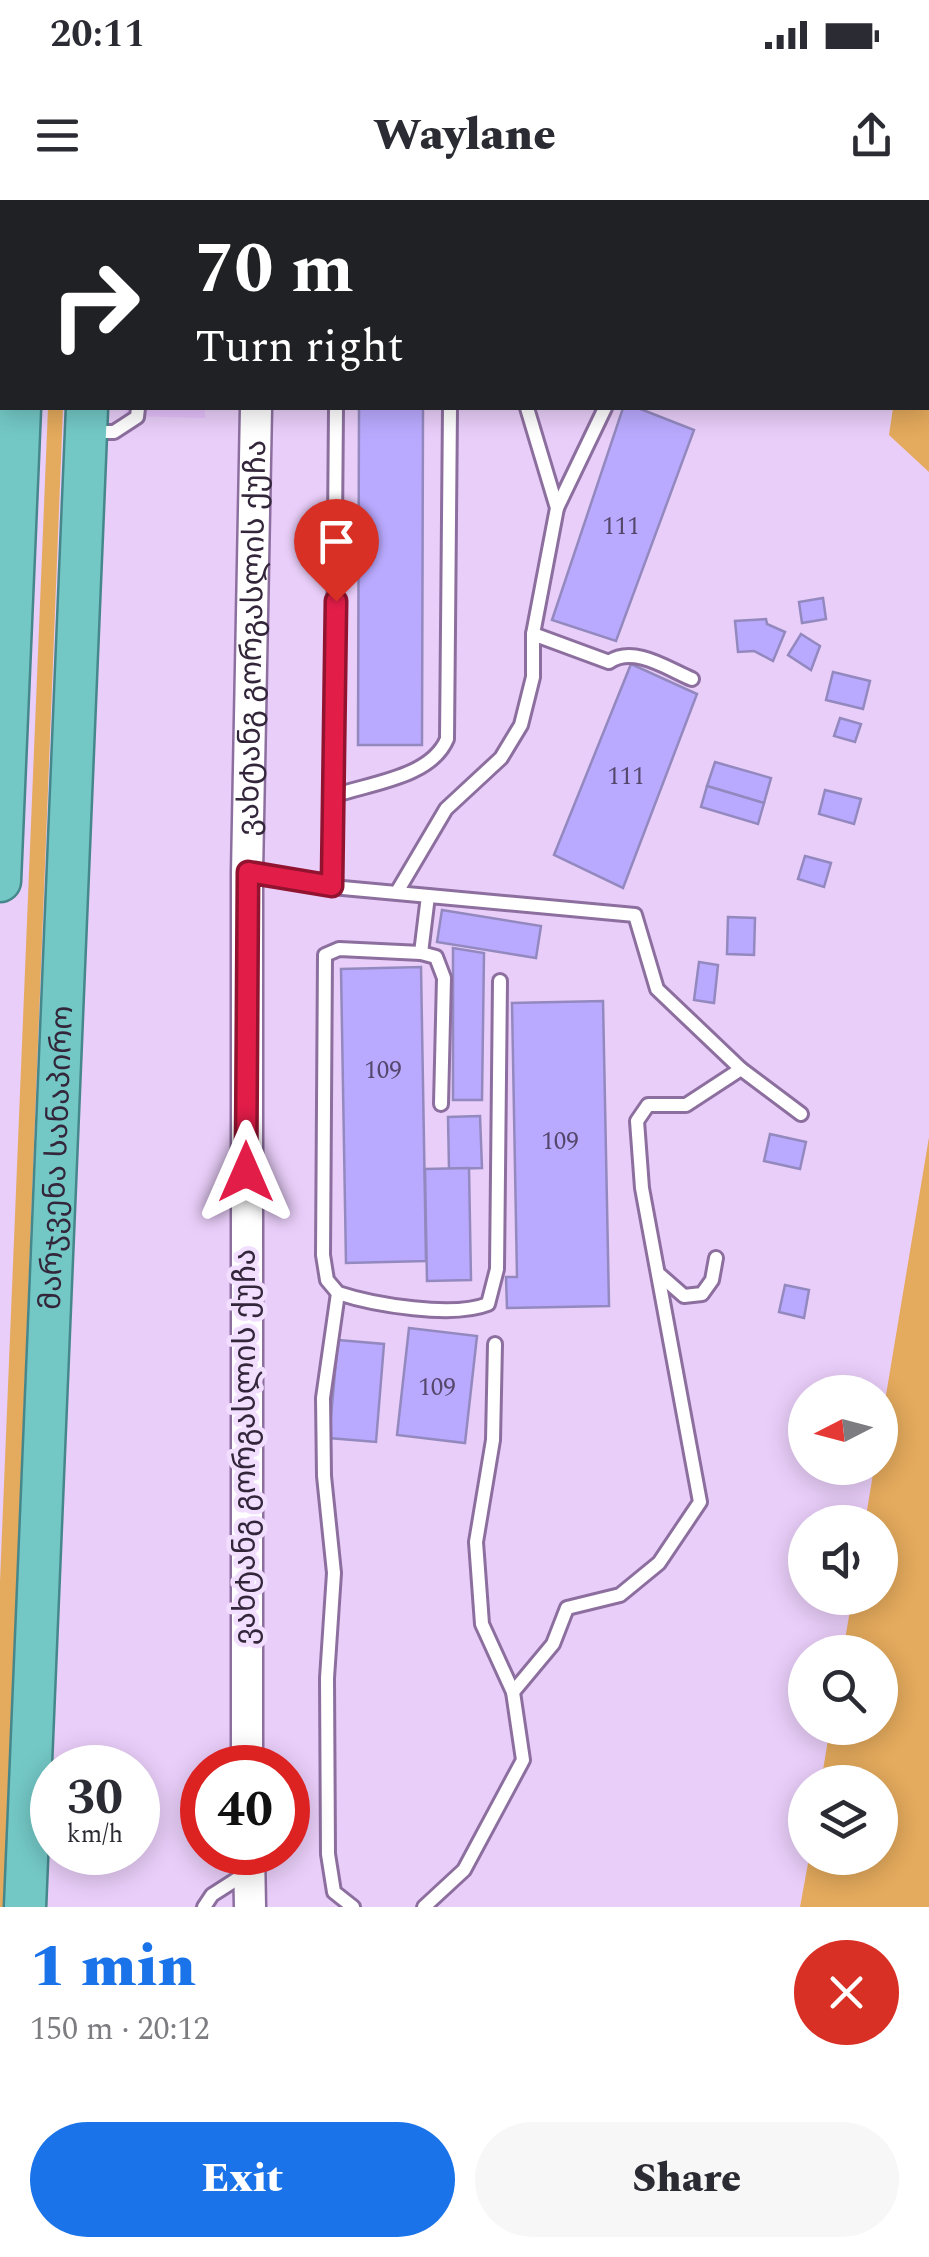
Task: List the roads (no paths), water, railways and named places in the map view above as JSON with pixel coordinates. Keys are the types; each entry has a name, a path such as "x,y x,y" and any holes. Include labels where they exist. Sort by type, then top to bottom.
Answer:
{"highway":[{"path":"0,881 20,410"},
{"name":"მარჯვენა სანაპირო","path":"26,1907 86,419"}],"street":[{"name":"ვახტანგ გორგასლის ქუჩა","path":"247,1745 248,872 256,410"},
{"path":"249,1875 250,1907"}],"lane":[{"path":"86,419 114,432 137,417 138,410"},
{"path":"332,886 336,795 336,410"},
{"path":"336,795 426,765 440,756 447,739 450,410"},
{"path":"528,410 557,508"},
{"path":"398,892 446,809 501,758 522,725 533,677 532,634 557,508 604,410"},
{"path":"532,634 609,662 619,656 634,655 692,680"},
{"path":"248,872 332,886 635,916 658,990 742,1069 801,1114"},
{"path":"421,953 428,896"},
{"path":"441,1104 444,978 436,958 421,953 339,949 325,956 321,986 323,1255 326,1280 338,1293 425,1308 474,1310 488,1304 496,1269 500,980"},
{"path":"513,1692 553,1644 566,1608 620,1595 659,1562 700,1502 642,1188 637,1121 648,1105 686,1105 742,1069"},
{"path":"660,1275 684,1296 702,1294 712,1280 716,1258"},
{"path":"338,1293 323,1398 324,1476 334,1574 327,1678 328,1854 334,1892 353,1907"},
{"path":"424,1907 464,1870 522,1760 513,1692 482,1624 476,1542 493,1440 494,1344"},
{"path":"204,1907 234,1875"}]}
